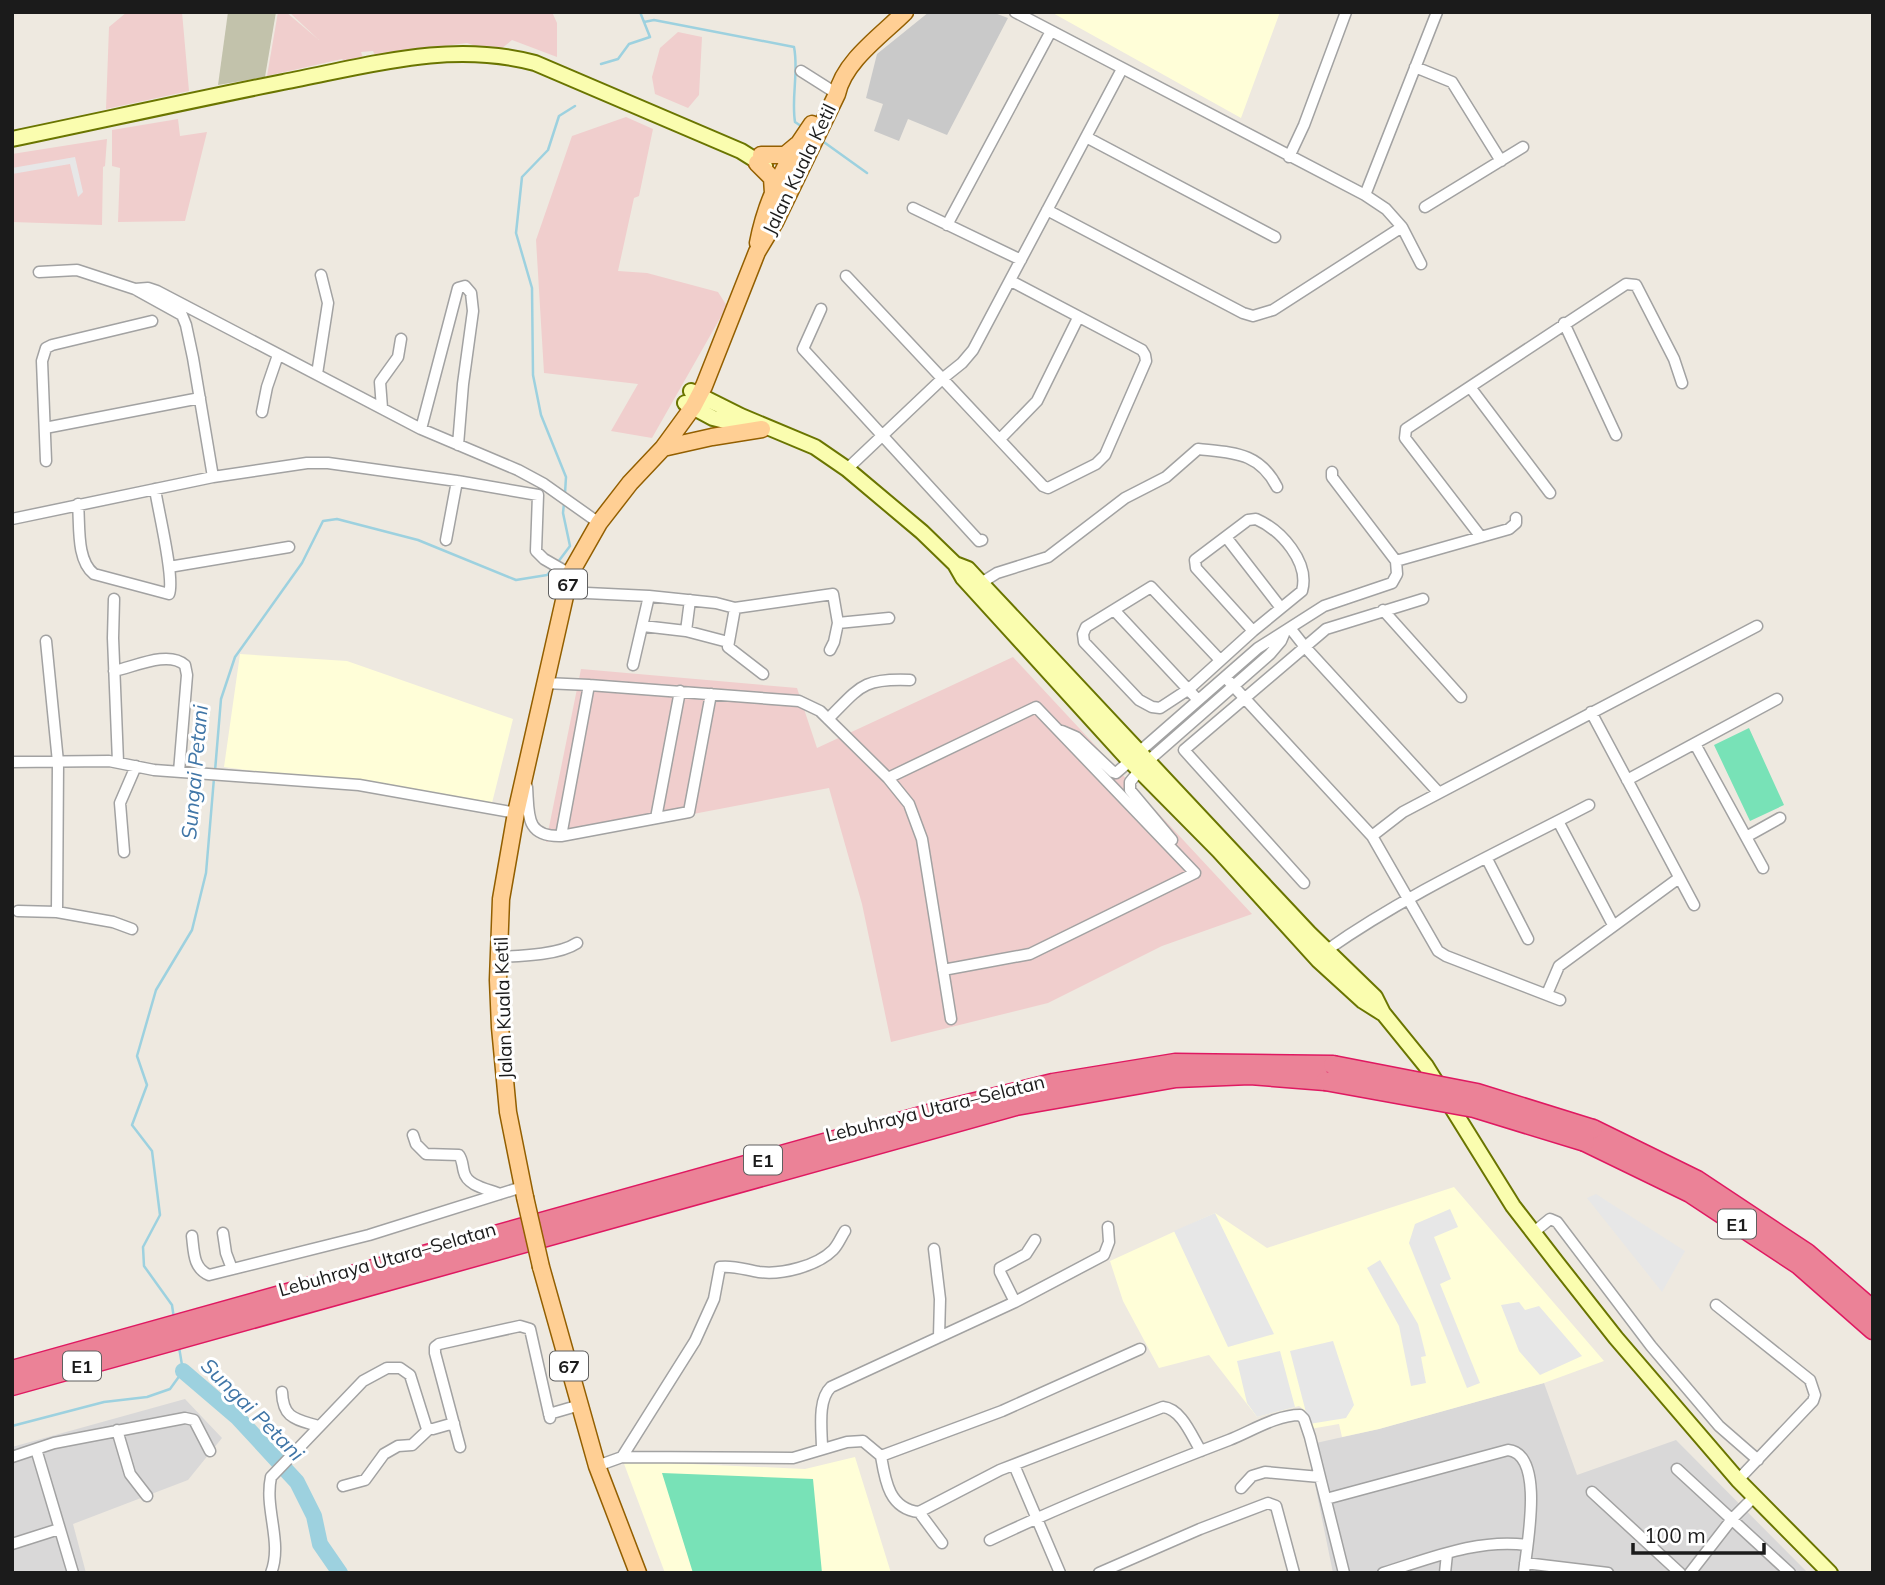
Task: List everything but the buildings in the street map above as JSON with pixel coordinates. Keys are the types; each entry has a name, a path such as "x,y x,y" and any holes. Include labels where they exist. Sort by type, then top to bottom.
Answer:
{"highway":[{"name":"Lebuhraya Utara–Selatan","path":"12,1370 151,1339 1016,1106 1175,1078 1250,1075 1329,1073 1589,1136 1697,1180 1807,1252 1873,1310"},
{"name":"Lebuhraya Utara–Selatan","path":"1589,1136 1690,1193 1799,1265 1873,1330"},
{"name":"Lebuhraya Utara–Selatan","path":"12,1386 151,1339"}],"main road":[{"name":"Jalan Kuala Ketil","path":"638,1573 597,1466 541,1267 524,1192 506,1087 500,1027 499,957 503,881 566,592 565,571 599,523 657,454 652,453 692,399 721,343 757,252 775,222 805,141 837,94 835,88 852,64 905,12"},
{"path":"12,139 362,65 421,55 471,53 510,57 535,64 791,173"},
{"path":"759,159 785,155 805,141"},
{"path":"759,159 772,178 773,195"},
{"name":"Jalan Kuala Ketil","path":"757,252 763,216 773,195 791,173"},
{"path":"692,399 713,418 782,433"},
{"path":"692,399 815,447 847,469 922,532 955,564 963,578 996,614 1139,762 1375,997 1383,1013 1426,1066 1494,1177 1622,1345 1738,1480 1830,1573"},
{"path":"657,454 712,437 762,429"},
{"path":"955,564 968,569 981,583 1318,960 1363,1000 1383,1013"}],"street":[{"path":"1015,12 1365,195 1386,209 1402,227 1420,264"},
{"path":"1289,157 1304,125 1346,12"},
{"path":"1365,195 1437,12"},
{"path":"947,225 1051,31"},
{"path":"1415,68 1452,82 1500,161"},
{"path":"847,469 973,350 1122,69"},
{"path":"801,71 835,88"},
{"path":"1086,137 1275,237"},
{"path":"1425,207 1523,147"},
{"path":"913,208 1021,260"},
{"path":"1047,210 1253,316 1273,310 1402,227"},
{"path":"39,272 77,270 135,289 166,305 184,319 213,477"},
{"path":"317,374 328,303 321,275"},
{"path":"846,276 1043,486 1048,488 1096,464 1105,455 1146,361 1145,355 1142,350 1011,281"},
{"path":"1481,537 1405,438 1406,429 1626,284 1636,285 1674,359 1682,383"},
{"path":"421,429 458,288 465,286 471,293 473,311 458,445"},
{"path":"135,289 148,288 157,291 421,429 547,486 599,523"},
{"path":"821,309 802,348 979,541 982,540"},
{"path":"1000,439 1037,401 1078,318"},
{"path":"46,460 42,362 46,348 152,321"},
{"path":"1564,323 1616,435"},
{"path":"382,408 380,382 398,357 401,339"},
{"path":"262,412 278,355"},
{"path":"1470,387 1550,493"},
{"path":"45,428 200,398"},
{"path":"981,583 996,573 1048,557 1125,498 1166,477 1198,450 1235,453 1260,463 1269,472 1277,487"},
{"path":"12,519 213,477 307,463 328,463 538,495"},
{"path":"1182,859 1178,847 1130,790 1130,782 1139,762 1198,699 1258,648 1324,606 1392,583 1397,573 1396,561 1332,477 1332,472"},
{"path":"446,540 457,481"},
{"path":"547,486 538,495 535,547 544,559 565,571"},
{"path":"78,504 83,558 89,571 169,594 169,567 155,489"},
{"path":"1396,561 1509,529 1516,523 1516,518"},
{"path":"1220,660 1153,588 1149,587 1086,627 1083,634 1084,642 1139,700 1160,708 1188,689 1302,591 1302,568 1295,554 1276,534 1255,519 1248,520 1198,556 1195,565 1253,631"},
{"path":"1226,537 1282,608"},
{"path":"169,567 289,547"},
{"path":"566,592 649,596 735,608 833,594 838,623 830,650"},
{"path":"633,665 649,596"},
{"path":"114,599 118,762"},
{"path":"1304,883 1184,750 1326,629 1423,599"},
{"path":"686,631 690,600"},
{"path":"735,608 728,642 730,651 763,674"},
{"path":"1114,610 1198,699"},
{"path":"1383,610 1461,697"},
{"path":"838,623 889,618"},
{"path":"643,626 686,631 728,642"},
{"path":"1371,836 1403,812 1757,626"},
{"path":"1287,630 1439,793"},
{"path":"1058,730 1076,737 1113,772 1120,771 1139,762 1234,686 1270,654 1287,630"},
{"path":"46,641 58,762 57,912"},
{"path":"114,671 162,659 175,660 185,665 187,675 179,772"},
{"path":"1225,677 1371,836 1432,944 1446,956 1560,1000"},
{"path":"828,719 866,683 886,679 910,680"},
{"path":"545,683 799,701 820,711 888,778 909,804 922,839 951,1019"},
{"path":"561,836 589,685"},
{"path":"656,818 680,691"},
{"path":"526,769 528,815 538,832 544,835 561,836 689,812 711,694"},
{"path":"1627,780 1777,699"},
{"path":"888,778 1037,707 1195,873 1036,952 943,970"},
{"path":"1591,712 1694,905"},
{"path":"1695,744 1763,868"},
{"path":"12,762 118,762 148,770 359,785 516,813"},
{"path":"124,852 120,806 136,766"},
{"path":"1327,950 1408,900 1589,805"},
{"path":"1746,837 1780,818"},
{"path":"1558,821 1613,925"},
{"path":"1487,859 1528,939"},
{"path":"1548,994 1559,966 1679,878"},
{"path":"18,911 57,912 113,922 132,929"},
{"path":"499,957 550,951 571,947 577,943"},
{"path":"413,1135 415,1144 426,1154 458,1155 469,1181 500,1194"},
{"path":"192,1236 195,1261 204,1273 209,1275 369,1235 500,1194 524,1192"},
{"path":"1534,1232 1550,1219 1557,1222 1644,1336 1719,1426 1758,1460"},
{"path":"822,1449 823,1402 828,1389 1015,1302 1104,1255 1109,1242 1108,1227"},
{"path":"622,1457 695,1341 714,1299 720,1267 762,1272 801,1266 820,1260 834,1249 845,1231"},
{"path":"223,1233 232,1269"},
{"path":"1015,1302 1000,1268 1026,1254 1035,1240"},
{"path":"933,1249 940,1299 939,1337"},
{"path":"1716,1305 1810,1380 1814,1387 1813,1401 1738,1480"},
{"path":"460,1447 435,1347 439,1344 520,1326 527,1328 532,1333 549,1416 580,1405"},
{"path":"881,1456 1002,1411 1140,1349"},
{"path":"271,1573 276,1558 270,1509 271,1477 363,1381 381,1370 394,1367 406,1371 410,1375 424,1425 429,1429"},
{"path":"282,1392 283,1407 291,1417 318,1426"},
{"path":"919,1512 987,1476 1163,1407 1169,1407 1181,1418 1201,1451"},
{"path":"989,1540 1201,1451 1276,1421 1300,1415 1304,1419 1326,1499 1343,1573"},
{"path":"12,1457 54,1443 190,1418 197,1425 210,1451"},
{"path":"343,1486 366,1480 384,1454 398,1446 412,1444 429,1429 454,1423"},
{"path":"117,1430 130,1474 147,1496"},
{"path":"597,1466 622,1457 793,1458 847,1442 863,1441 881,1456 885,1480 894,1500 919,1512 942,1543"},
{"path":"36,1449 73,1573"},
{"path":"1326,1499 1508,1450 1514,1451 1520,1456 1531,1488 1532,1513 1524,1568 1608,1573"},
{"path":"1014,1465 1059,1573"},
{"path":"1677,1469 1790,1573"},
{"path":"1241,1488 1257,1473 1276,1472 1320,1477"},
{"path":"1592,1492 1680,1573"},
{"path":"1690,1573 1731,1519 1754,1497"},
{"path":"1101,1572 1199,1529 1268,1503 1276,1506 1293,1572"},
{"path":"12,1544 59,1529"},
{"path":"1383,1573 1496,1542 1527,1545"},
{"path":"1445,1573 1447,1554"}],"shaded area":[{"path":"127,12 182,12 189,91 106,109 109,27"},
{"path":"228,12 276,12 265,77 218,85"},
{"path":"278,12 286,12 319,40 289,12 552,12 557,23 557,57 512,40 496,53 467,43 375,55 373,51 361,52 363,58 346,62 342,59 267,76"},
{"path":"929,12 992,12 1008,18 947,135 908,119 899,141 874,131 883,104 866,98 877,54"},
{"path":"1051,12 1280,12 1241,118"},
{"path":"678,32 702,37 699,95 688,108 655,94 652,77 660,48"},
{"path":"626,117 653,129 639,196 634,198 618,271 647,273 718,292 727,306 652,438 611,431 638,384 544,373 536,240 572,136"},
{"path":"178,119 180,136 207,132 185,221 118,222 120,168 112,166 112,130"},
{"path":"107,139 103,167 102,225 12,222 12,154"},
{"path":"75,157 83,192 78,197 70,164 12,174 12,168"},
{"path":"240,654 347,661 513,719 492,803 224,767"},
{"path":"1013,657 1252,914 1162,946 1048,1003 891,1042 862,904 829,788 546,842 581,669 797,688 817,748"},
{"path":"1454,1187 1604,1361 1544,1383 1342,1437 1339,1424 1310,1429 1306,1411 1299,1406 1257,1417 1209,1355 1159,1368 1123,1301 1110,1261 1215,1213 1267,1248"},
{"path":"1596,1194 1685,1251 1662,1292 1587,1198"},
{"path":"1450,1209 1458,1227 1434,1237 1451,1279 1440,1284 1480,1383 1467,1388 1409,1243 1415,1224"},
{"path":"1215,1213 1274,1334 1228,1347 1174,1231"},
{"path":"1380,1260 1418,1324 1426,1356 1421,1357 1426,1383 1411,1386 1399,1326 1367,1268"},
{"path":"1519,1302 1525,1310 1539,1306 1582,1356 1540,1375 1519,1351 1501,1305"},
{"path":"1333,1341 1354,1405 1346,1418 1309,1424 1290,1351"},
{"path":"1280,1351 1295,1407 1257,1417 1247,1403 1237,1361"},
{"path":"1544,1383 1577,1475 1676,1440 1808,1573 1333,1573 1307,1445 1379,1429"},
{"path":"185,1399 222,1438 188,1480 73,1524 86,1573 12,1573 12,1447"},
{"path":"855,1457 891,1573 665,1573 623,1461 805,1469"}],"green space":[{"path":"1749,728 1784,805 1750,821 1714,745"},
{"path":"662,1473 813,1479 822,1573 693,1573"}],"waterway":[{"name":"Sungai Petani","path":"601,64 618,59 629,44 650,37 640,12"},
{"path":"644,22 654,20 794,47 794,113 795,122 801,126"},
{"name":"Sungai Petani","path":"565,493 566,477 541,415 533,375 532,288 516,233 522,177 548,150 559,116 575,106"},
{"path":"821,140 867,173"},
{"name":"Sungai Petani","path":"558,562 570,546 563,513 564,503"},
{"name":"Sungai Petani","path":"215,771 221,699 235,657 302,563 323,521 337,519 418,540 516,580 547,575 554,567"},
{"name":"Sungai Petani","path":"174,1319 172,1305 144,1266 143,1247 160,1215 152,1151 132,1125 147,1085 137,1056 156,990 192,930 206,873 214,778"},
{"path":"12,1426 104,1402 147,1397 170,1389 183,1371 179,1347"},
{"name":"Sungai Petani","path":"183,1371 238,1418 297,1482 314,1516 320,1544 340,1573"}]}
